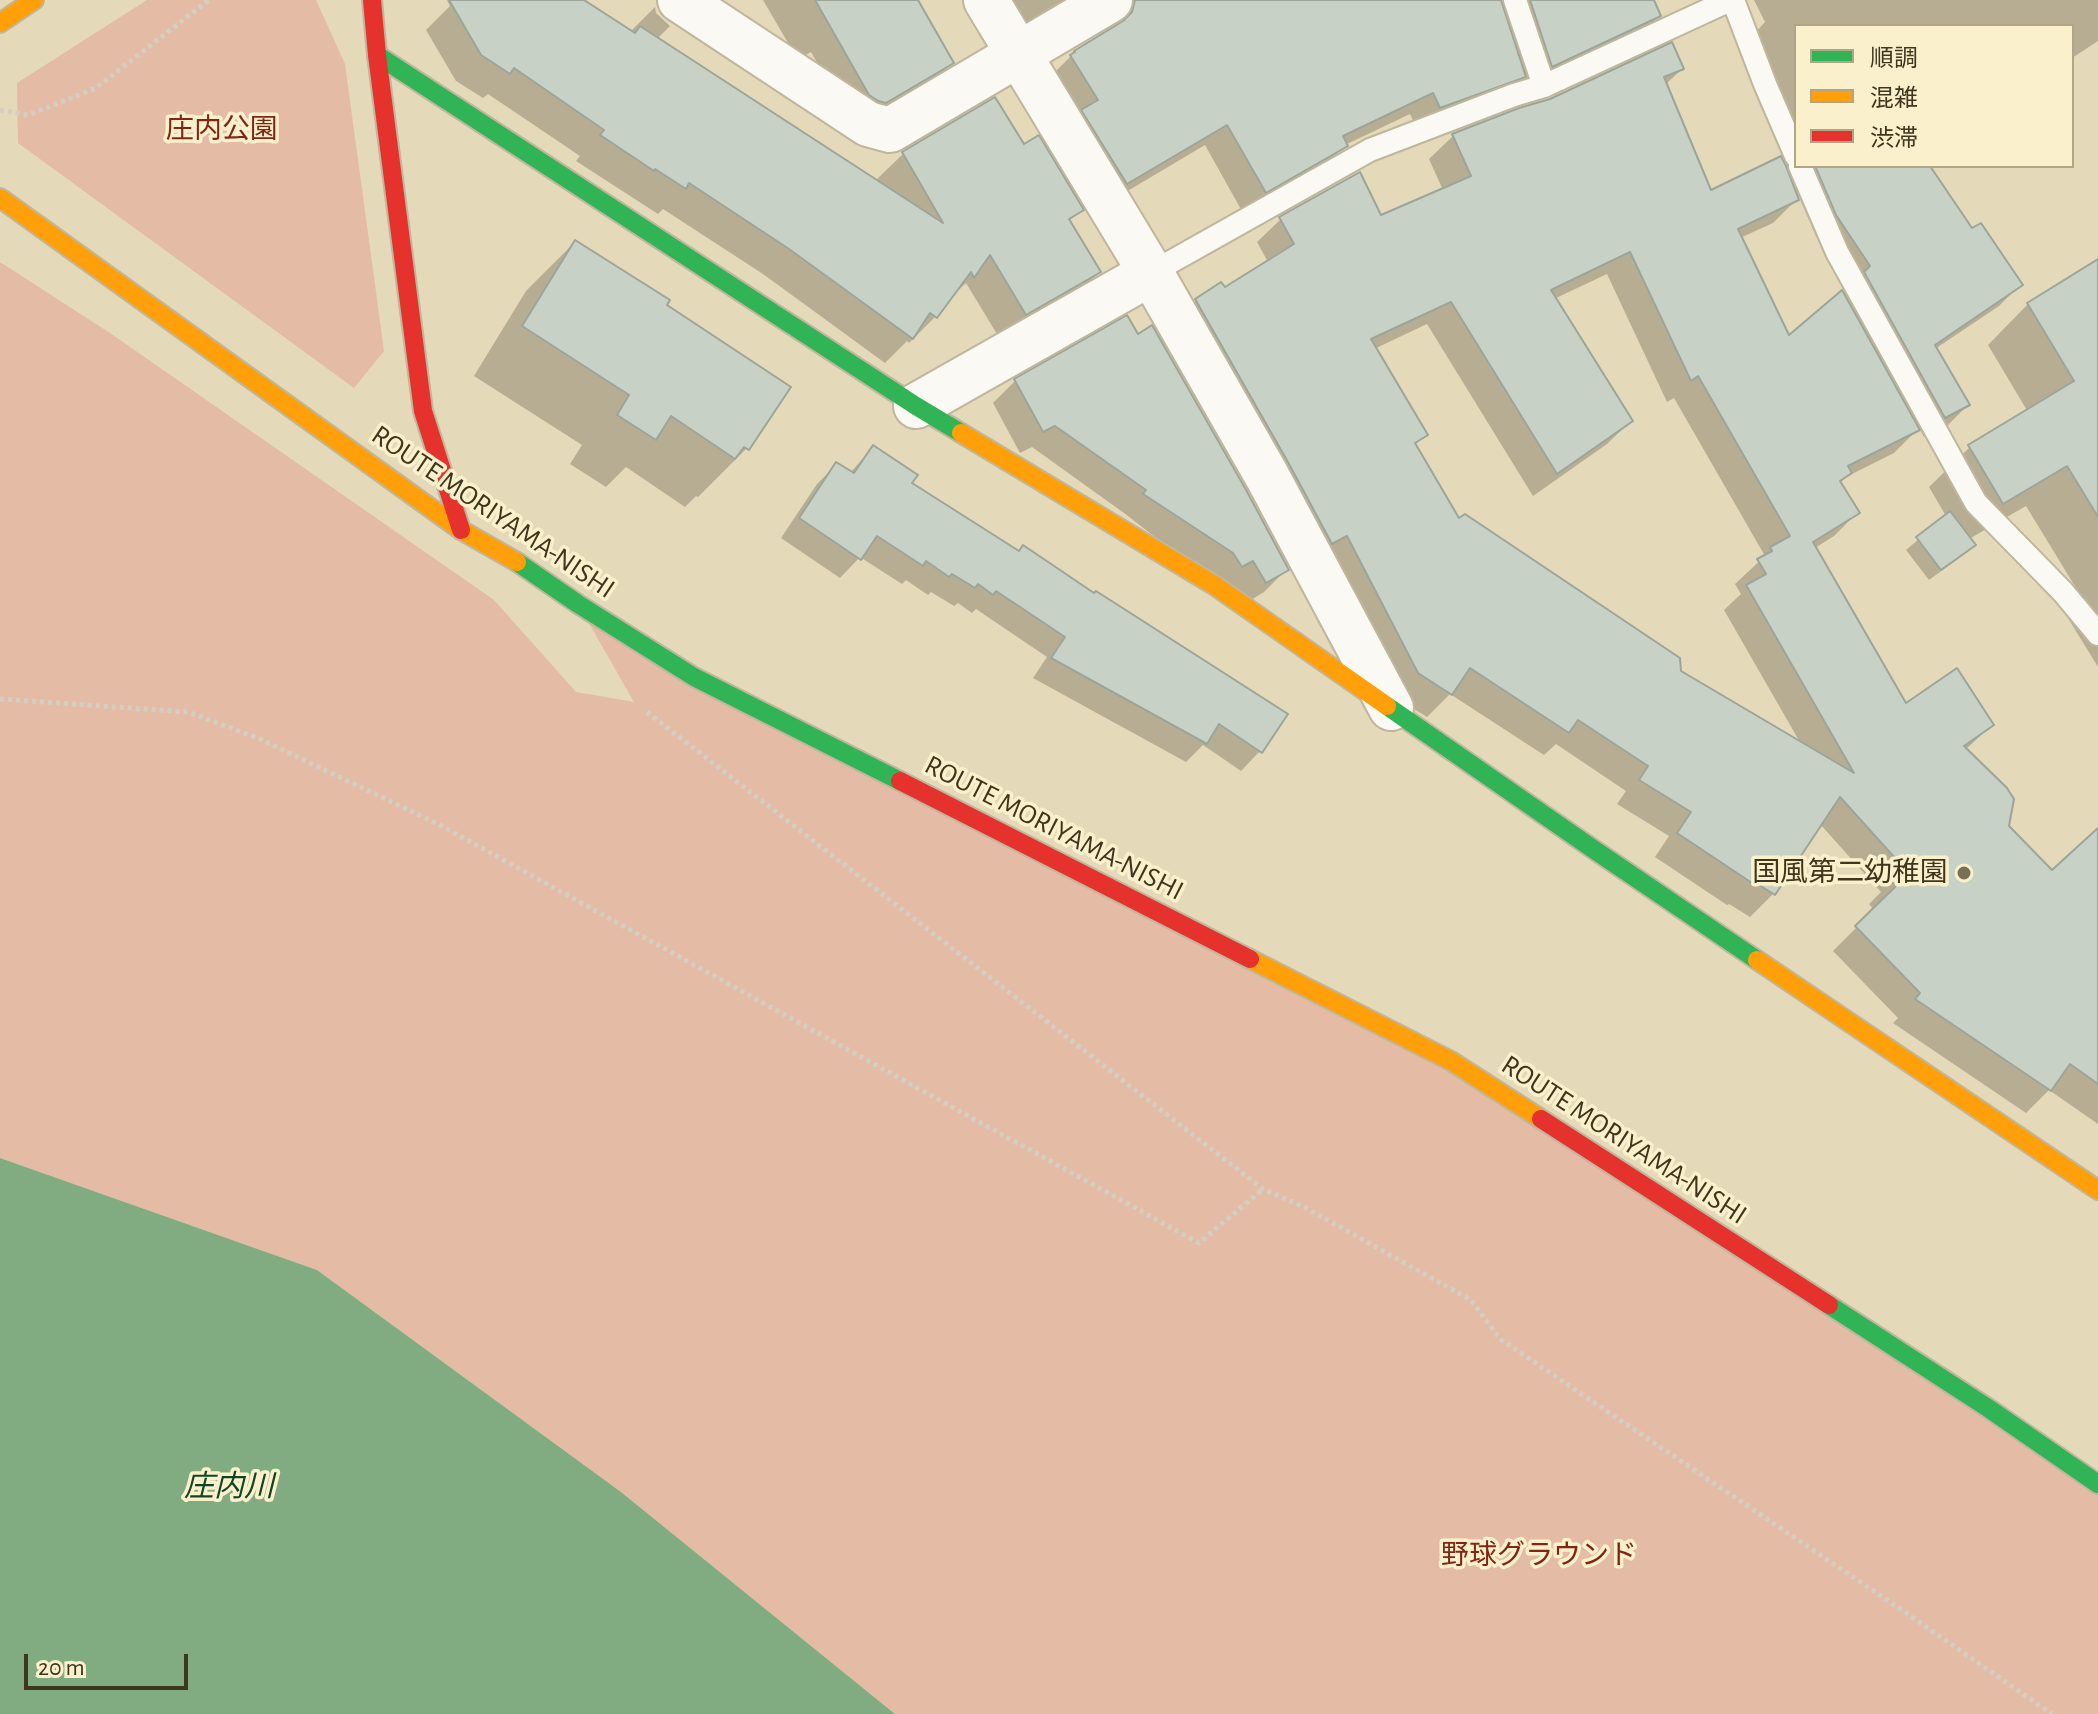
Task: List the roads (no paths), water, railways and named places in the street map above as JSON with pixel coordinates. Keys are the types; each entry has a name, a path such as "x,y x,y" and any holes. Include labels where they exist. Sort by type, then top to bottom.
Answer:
{"street":[{"path":"0,23 34,0"},
{"path":"372,0 423,411 461,530"},
{"path":"680,0 868,124 890,130 1110,0"},
{"path":"986,0 1151,273 1267,476 1391,708"},
{"path":"377,55 916,406 1214,585 1609,860 2098,1190"},
{"name":"ROUTE MORIYAMA-NISHI","path":"0,198 461,530 508,556 694,677 1451,1061 1974,1399 2098,1484"},
{"path":"916,406 1151,273"}],"lane":[{"path":"1515,0 1544,86"},
{"path":"1151,273 1370,150 1544,86 1732,0 1794,151"},
{"path":"1801,168 1837,252 1976,503 2063,592 2098,634"}],"water":[{"name":"庄内川","path":"0,1158 317,1270 621,1492 895,1714 0,1714"}],"place":[{"name":"国風第二幼稚園","path":"1964,873"}],"park label":[{"name":"庄内公園","path":"222,130"},
{"name":"野球グラウンド","path":"1539,1556"}]}
